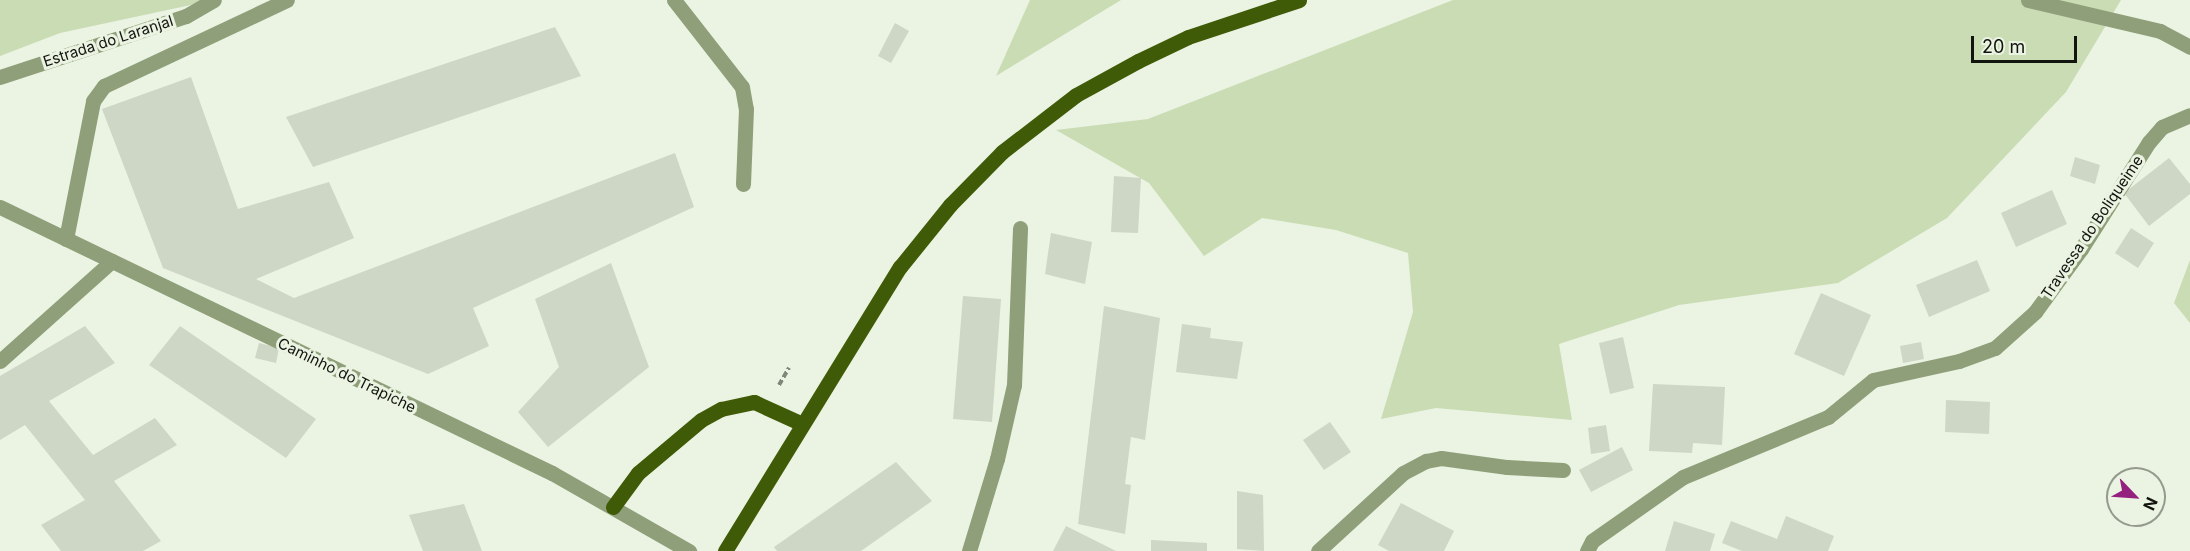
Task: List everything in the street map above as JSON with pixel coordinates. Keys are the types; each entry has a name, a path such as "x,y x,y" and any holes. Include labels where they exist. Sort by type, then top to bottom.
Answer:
{"main road":[{"path":"725,551 800,423 900,267 950,205 1002,152 1076,95 1188,37 1299,0"},
{"path":"613,507 638,472 701,420 721,409 754,402 800,423"}],"street":[{"name":"Estrada do Laranjal","path":"0,77 186,16 214,0"},
{"path":"66,239 93,101 104,86 287,0"},
{"path":"674,0 742,87 746,109 743,184"},
{"path":"2028,0 2160,31 2190,47"},
{"name":"Travessa do Boliqueime","path":"1587,551 1593,541 1683,477 1828,417 1873,380 1959,361 1995,348 2035,312 2081,249 2149,142 2162,127 2190,115"},
{"name":"Caminho do Trapiche","path":"0,207 552,473 683,547"},
{"path":"969,551 997,459 1014,385 1020,228"},
{"path":"0,361 112,261"},
{"path":"1318,551 1403,473 1426,461 1449,459 1507,467 1563,470"}],"green space":[{"path":"0,0 214,0 60,33 0,56"},
{"path":"1030,0 1121,0 996,76"},
{"path":"1453,0 2121,0 2066,92 1947,218 1838,283 1679,305 1559,344 1572,420 1436,408 1381,419 1413,312 1408,253 1336,230 1262,218 1204,256 1149,183 1056,130 1148,119"},
{"path":"2190,260 2190,323 2174,303"}],"building":[{"path":"895,23 909,31 891,63 878,56"},
{"path":"555,27 581,76 313,167 286,117"},
{"path":"191,77 238,209 329,182 354,238 256,279 294,298 675,153 694,207 473,308 489,346 428,374 163,268 102,109"},
{"path":"2075,157 2100,165 2095,184 2070,176"},
{"path":"2169,158 2190,184 2190,194 2149,226 2124,193"},
{"path":"1114,176 1141,178 1138,233 1111,232"},
{"path":"2052,190 2067,224 2016,247 2001,213"},
{"path":"2131,228 2154,243 2138,268 2115,253"},
{"path":"1051,233 1092,242 1085,284 1045,274"},
{"path":"1977,260 1990,291 1929,317 1916,285"},
{"path":"611,263 649,367 548,447 518,412 559,367 535,299"},
{"path":"1821,293 1871,315 1844,376 1794,354"},
{"path":"963,296 1001,299 992,422 953,419"},
{"path":"1104,306 1160,318 1145,440 1131,437 1125,484 1131,485 1125,534 1078,524"},
{"path":"1182,324 1211,328 1210,338 1243,342 1237,379 1176,372"},
{"path":"85,326 115,363 49,401 93,455 155,418 177,445 114,481 161,541 143,551 61,551 41,525 85,500 25,425 0,440 0,376"},
{"path":"180,326 316,419 286,458 149,365"},
{"path":"1623,337 1634,388 1610,394 1599,343"},
{"path":"1921,342 1924,359 1903,363 1900,346"},
{"path":"259,343 279,348 276,363 255,358"},
{"path":"1653,384 1725,387 1722,445 1693,443 1692,453 1649,451"},
{"path":"1946,400 1990,402 1989,434 1945,432"},
{"path":"1330,422 1351,452 1324,470 1303,440"},
{"path":"1606,425 1610,451 1591,454 1588,428"},
{"path":"1622,447 1633,470 1591,492 1579,470"},
{"path":"896,462 932,501 861,551 777,551 774,547"},
{"path":"1237,491 1263,495 1264,551 1237,549"},
{"path":"1401,503 1454,531 1444,551 1389,551 1378,545"},
{"path":"464,504 482,551 423,551 409,515"},
{"path":"1786,516 1834,536 1828,551 1742,551 1722,543 1731,521 1777,539"},
{"path":"1674,521 1715,534 1710,551 1665,551"},
{"path":"1066,526 1116,551 1053,551"},
{"path":"1151,540 1207,543 1207,551 1151,551"}]}
